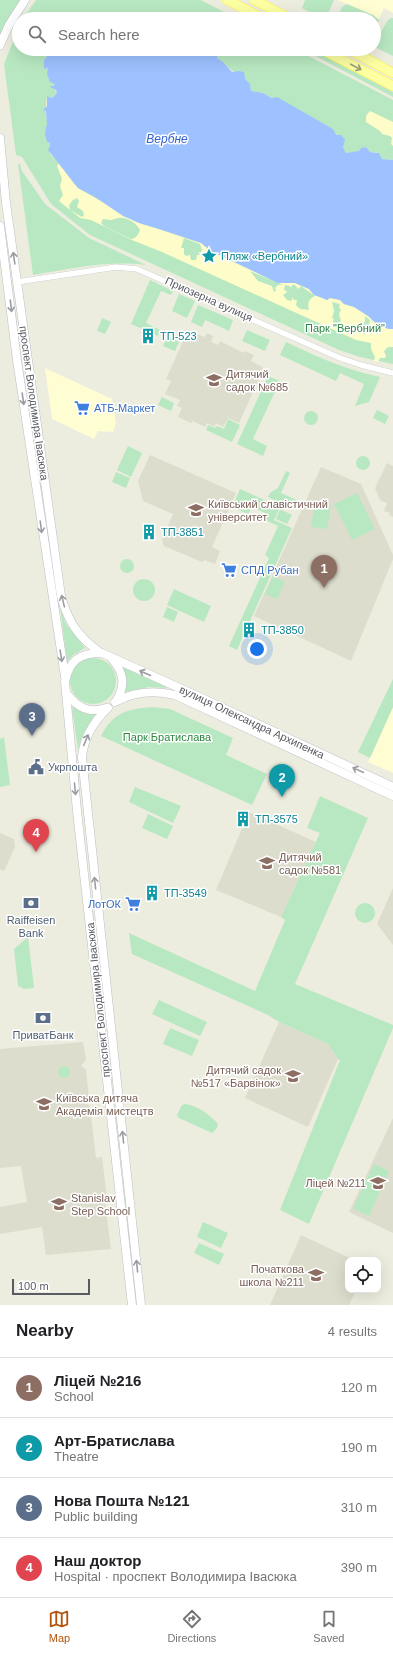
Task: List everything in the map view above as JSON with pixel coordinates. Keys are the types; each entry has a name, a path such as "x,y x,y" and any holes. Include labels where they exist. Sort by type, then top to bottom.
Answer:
{"main road":[{"path":"17,12 25,0"},
{"path":"227,0 250,12"},
{"path":"254,0 277,12"},
{"path":"0,45 12,19"},
{"path":"335,56 393,86"},
{"path":"361,56 393,73"},
{"name":"проспект Володимира Івасюка","path":"0,138 6,203 61,596 71,624 79,636 102,654"},
{"name":"проспект Володимира Івасюка","path":"0,226 17,360 65,682"},
{"path":"17,360 28,359"},
{"path":"102,654 111,658 118,667 123,679 121,693 115,702 108,708 99,711 85,709 74,702 67,694 65,682 70,665 84,655 102,654"},
{"name":"вулиця Олександра Архипенка","path":"111,658 204,699 393,787"},
{"name":"вулиця Олександра Архипенка","path":"115,702 128,695 150,692 164,692 176,695 393,796"},
{"name":"проспект Володимира Івасюка","path":"67,694 77,811 132,1305"},
{"name":"проспект Володимира Івасюка","path":"108,708 92,726 83,747 82,757 141,1305"},
{"path":"101,1020 110,1019"}],"street":[{"name":"Приозерна вулиця","path":"17,282 116,267 137,269 340,358 361,366 393,373"}],"shaded area":[{"path":"338,0 393,0 393,13 384,8 381,15 381,12 364,12"},
{"name":"Дитячий садок №685","path":"207,333 213,336 211,342 218,345 220,341 244,353 245,351 254,355 251,361 264,368 239,423 228,418 223,427 216,423 214,427 207,423 205,427 193,421 191,423 178,417 182,408 177,406 180,400 165,394 171,381 166,379 186,335 194,339 197,334 205,337"},
{"path":"45,368 112,399 116,423 113,432 98,431 94,439 52,419"},
{"name":"Київський славістичний університет","path":"150,455 236,493 212,547 220,551 215,564 205,560 202,562 164,546 162,540 173,514 143,501 138,481"},
{"path":"387,463 393,466 393,517 389,515 390,513 384,511 387,503 380,500 375,488"},
{"path":"321,467 361,484 393,555 393,559 351,661 254,616"},
{"path":"393,707 393,773 368,762"},
{"name":"Дитячий садок №581","path":"249,812 316,842 281,917 216,890"},
{"path":"0,833 14,839 15,847 4,871 0,869"},
{"path":"393,888 393,945 377,924"},
{"name":"Дитячий садок №517 «Барвінок»","path":"279,1022 328,1044 338,1059 308,1127 245,1098"},
{"path":"83,1042 86,1060 81,1066 86,1070 89,1098 85,1102 90,1106 96,1158 102,1157 107,1198 105,1202 111,1249 46,1255 42,1227 0,1234 0,1207 27,1202 21,1166 0,1168 0,1049"},
{"name":"Ліцей №211","path":"393,1118 393,1233 349,1212"},
{"name":"Початкова школа №211","path":"301,1235 348,1257 345,1257 345,1293 355,1293 349,1305 270,1305"}],"green space":[{"path":"0,0 20,0 12,12 0,36"},
{"path":"36,0 201,0 224,12 28,12"},
{"path":"305,0 334,0 329,12 310,12 302,8"},
{"path":"347,4 366,12 340,12 342,7"},
{"path":"393,18 393,56 381,50 381,32 387,21"},
{"name":"Парк \"Вербний\"","path":"12,44 12,56 47,56 44,60 44,69 48,68 55,84 54,89 57,93 52,98 47,96 46,103 50,154 59,163 71,180 196,241 253,272 295,283 354,307 373,322 389,329 393,329 393,364 360,357 339,350 90,235 51,204 22,157 16,155 4,64"},
{"path":"215,56 308,56 393,100 393,160 382,159 377,152 370,152 366,147 361,148 359,151 347,154 343,144 334,133 333,129 263,93 251,91 250,84"},
{"path":"315,56 324,56 393,92 393,97"},
{"path":"18,164 20,164 22,171 45,204 89,238 146,265 103,264 33,275"},
{"path":"150,280 173,291 171,295 161,291 146,323 160,330 158,336 131,324"},
{"path":"179,294 195,301 187,318 172,311"},
{"path":"198,305 233,320 229,331 205,320 202,327 191,322"},
{"path":"102,318 111,322 105,334 97,331"},
{"path":"247,330 270,340 265,351 242,341"},
{"path":"167,336 179,342 175,351 163,346"},
{"path":"286,342 343,367 380,377 369,402 355,406 364,384 340,373 336,381 280,355"},
{"path":"268,376 280,381 253,439 267,446 263,456 237,444"},
{"path":"162,397 174,403 171,411 158,405"},
{"path":"377,410 389,416 385,424 373,418"},
{"path":"308,411 314,411 318,415 318,421 314,425 308,425 304,421 304,415"},
{"path":"228,419 240,425 232,442 206,430 208,425 215,428 217,426 224,429"},
{"path":"128,446 142,453 131,477 117,470"},
{"path":"360,456 366,456 370,460 370,466 366,470 360,470 356,466 356,460"},
{"path":"286,471 290,473 281,493 297,500 293,509 268,497 270,493 278,488"},
{"path":"116,472 130,478 126,488 112,482"},
{"path":"240,489 280,507 274,520 292,528 237,650 229,646 269,558 265,555 278,526 263,519 265,513 252,507 248,514 232,507"},
{"path":"357,493 375,529 352,540 334,504"},
{"path":"315,502 331,505 327,529 311,527"},
{"path":"280,509 292,515 287,524 276,519"},
{"path":"124,559 130,559 134,563 134,569 130,573 124,573 120,569 120,563"},
{"path":"273,576 285,582 277,599 265,594"},
{"path":"144,579 152,582 155,590 152,598 144,601 136,598 133,590 136,582"},
{"path":"174,589 211,606 204,622 167,605"},
{"path":"60,606 66,624 85,648 73,655 67,662"},
{"path":"167,607 178,612 174,622 163,617"},
{"path":"89,658 97,658 106,662 112,668 116,681 112,694 106,700 97,704 89,704 80,700 74,694 70,685 70,677 74,668 80,662"},
{"path":"123,666 168,688 149,687 124,692 126,679"},
{"path":"393,679 393,707 370,758 358,752"},
{"path":"72,707 87,714 95,714 82,737 78,750"},
{"name":"Парк Братислава","path":"153,707 170,709 233,738 226,755 267,774 252,805 101,736 111,722 122,713 136,709"},
{"path":"4,737 10,785 0,787 0,739"},
{"path":"135,787 181,806 173,823 129,802"},
{"path":"320,796 368,818 295,984 393,1025 393,1028 309,1224 280,1210 340,1060 328,1044 279,1022 268,1015 132,954 129,933 255,991 285,920 281,917 320,833 307,828"},
{"path":"148,814 173,826 167,839 142,828"},
{"path":"365,903 372,906 375,913 372,920 365,923 358,920 355,913 358,906"},
{"path":"28,937 34,988 24,989 18,986 14,949"},
{"path":"159,1000 207,1022 200,1036 152,1014"},
{"path":"170,1028 199,1040 192,1056 163,1044"},
{"path":"62,1066 66,1066 70,1072 66,1078 62,1078 58,1074 58,1070"},
{"path":"185,1104 199,1109 211,1117 218,1124 217,1128 212,1133 179,1118 177,1115 182,1105"},
{"path":"374,1164 389,1171 369,1216 353,1209"},
{"path":"203,1222 228,1233 221,1248 197,1237"},
{"path":"199,1243 224,1254 219,1265 194,1253"}],"sand":[{"path":"370,111 393,122 393,146 391,144 392,138 390,136 382,134 366,122 366,116"},
{"name":"Пляж «Вербний»","path":"59,163 78,188 139,223 201,243 211,251 276,282 250,271 258,281 272,286 274,292 278,285 283,285 278,283 295,283 309,289 314,295 327,300 330,298 340,300 344,304 354,307 368,316 373,322 389,329 393,329 393,347 388,347 384,351 386,356 385,358 380,358 378,362 374,361 375,357 371,349 371,343 356,340 162,252 132,240 91,220 80,218 70,210 59,201 63,195 60,186 62,179 57,166","holes":["77,198 79,201 77,207 83,211 84,215 82,217 70,210 69,205","118,218 127,219 133,222 140,230 136,237 131,239 104,226 101,223 103,219 111,220","184,238 200,244 202,250 200,255 197,255 196,260 191,260 190,255 186,256 184,254 184,248 181,248","285,285 290,286 291,288 292,285 295,285 298,289 301,286 315,296 311,298 309,302 309,310 300,309 296,305 297,300 294,300 292,297 292,301 287,300 283,295 287,291 284,290","332,302 340,304 339,308 341,309 339,314 341,321 334,326 334,319 332,318 334,311","365,316 370,320 368,329 364,335 361,329 362,323 365,322"]}],"water":[{"name":"Вербне","path":"47,56 217,56 217,58 232,72 244,72 245,79 250,84 251,91 263,93 272,98 277,97 333,129 336,135 341,135 345,140 343,147 346,153 359,151 361,148 366,147 370,152 379,153 382,159 393,160 393,329 379,326 368,316 354,307 344,304 340,300 330,298 327,300 314,295 309,289 295,283 278,283 211,251 201,243 139,223 123,216 95,197 78,188 48,150 50,143 47,142 45,134 47,126 46,111 43,110 47,106 47,96 52,98 57,93 56,90 50,87 54,86 55,84 50,82 47,74 48,68 44,69 44,60"}],"place":[{"name":"Пляж «Вербний»","path":"209,256"},
{"name":"ТП-523","path":"148,336"},
{"name":"Дитячий садок №685","path":"214,380"},
{"name":"АТБ-Маркет","path":"82,408"},
{"name":"Київський славістичний університет","path":"196,510"},
{"name":"ТП-3851","path":"149,532"},
{"name":"СПД Рубан","path":"229,570"},
{"name":"Ліцей №216","path":"324,588"},
{"name":"ТП-3850","path":"249,630"},
{"name":"Нова Пошта №121","path":"32,736"},
{"name":"Укрпошта","path":"36,767"},
{"name":"Арт-Братислава","path":"282,797"},
{"name":"ТП-3575","path":"243,819"},
{"name":"Наш доктор","path":"36,852"},
{"name":"Дитячий садок №581","path":"267,863"},
{"name":"ТП-3549","path":"152,893"},
{"name":"Raiffeisen Bank","path":"31,903"},
{"name":"ЛотОК","path":"133,904"},
{"name":"ПриватБанк","path":"43,1018"},
{"name":"Дитячий садок №517 «Барвінок»","path":"293,1076"},
{"name":"Київська дитяча Академія мистецтв","path":"44,1104"},
{"name":"Ліцей №211","path":"378,1183"},
{"name":"Stanislav Step School","path":"59,1204"},
{"name":"Початкова школа №211","path":"316,1275"}]}
